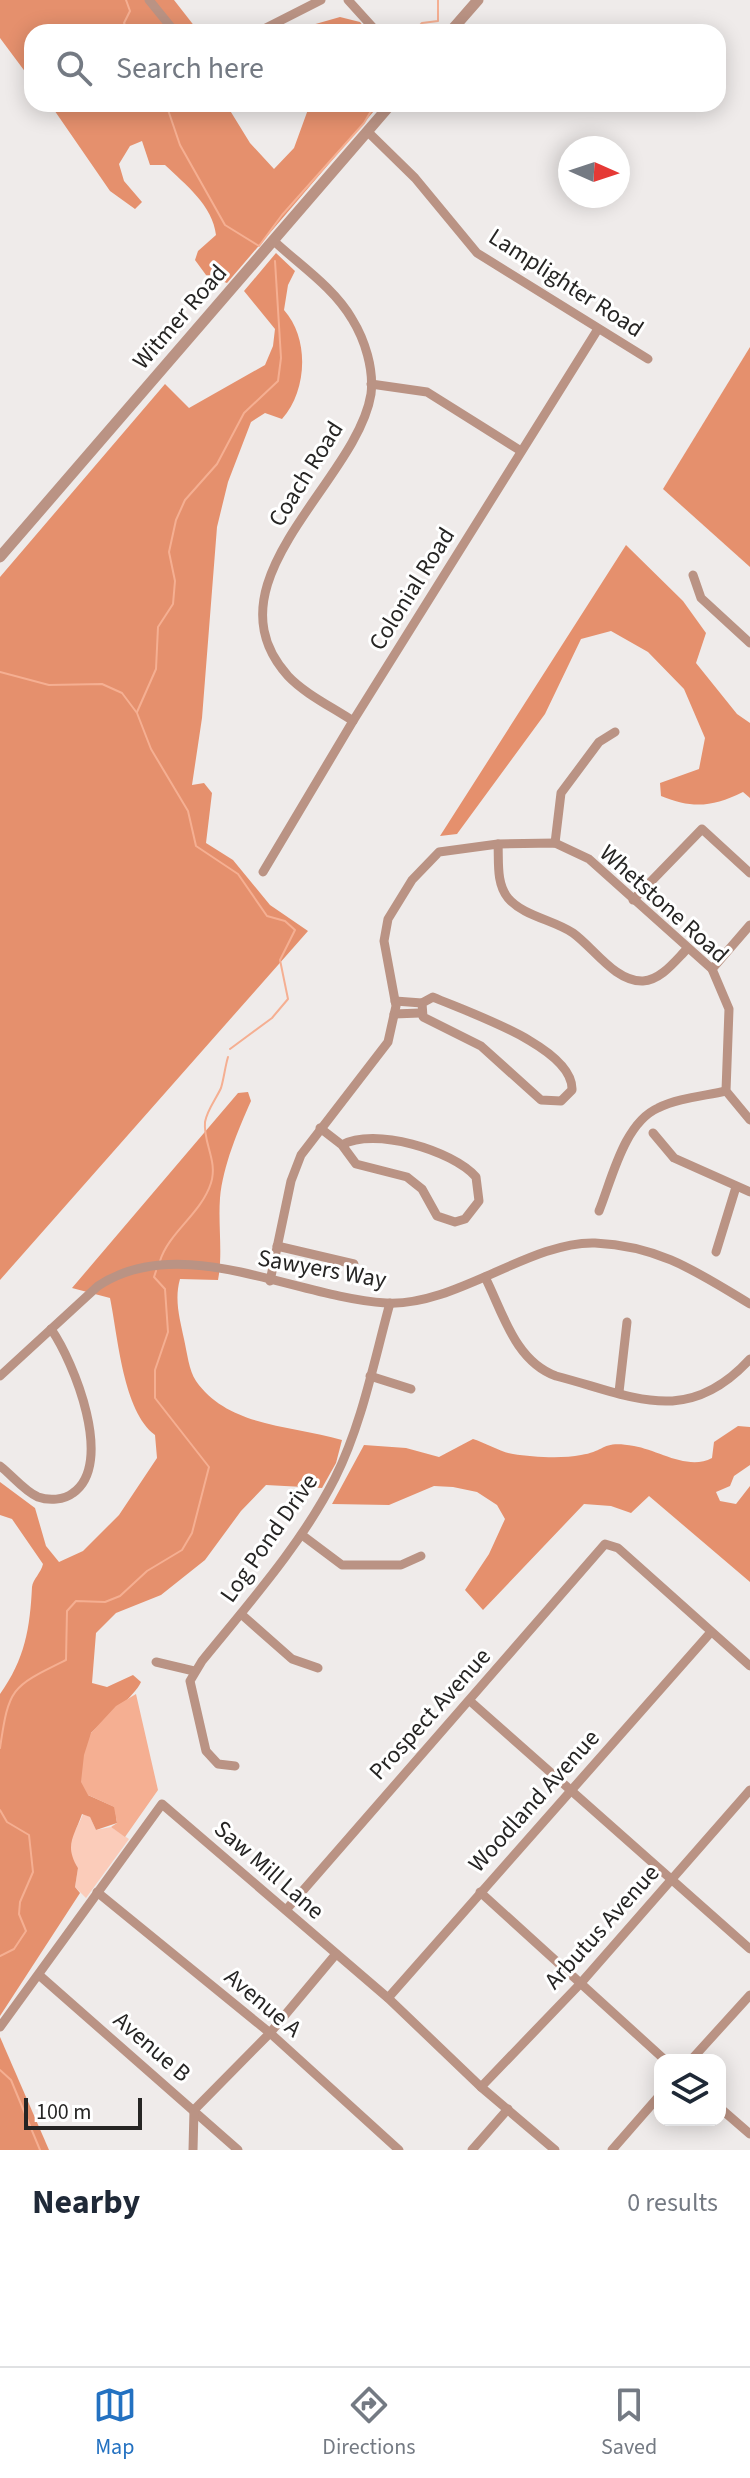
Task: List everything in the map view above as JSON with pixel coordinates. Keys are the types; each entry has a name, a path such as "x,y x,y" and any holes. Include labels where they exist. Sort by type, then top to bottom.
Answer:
{"street":[{"path":"149,0 168,24"},
{"path":"274,24 321,0"},
{"path":"348,0 370,24"},
{"path":"457,24 478,0"},
{"name":"Witmer Road","path":"0,557 384,112"},
{"name":"Lamplighter Road","path":"368,132 415,178 477,253 648,359"},
{"name":"Coach Road","path":"275,242 344,306 366,350 371,384 360,427 275,561 264,608 268,640 288,676 353,721"},
{"name":"Colonial Road","path":"263,872 353,721 598,329"},
{"path":"371,384 427,392 521,451"},
{"path":"693,575 701,598 750,643"},
{"path":"555,843 561,793 599,742 615,732"},
{"path":"633,900 702,829 750,873"},
{"name":"Whetstone Road","path":"270,1281 294,1173 301,1155 388,1042 395,1001 384,930 412,880 439,852 498,844 555,843 589,859 712,969 729,1009 726,1091"},
{"path":"498,844 501,884 507,896 525,910 571,932 626,978 640,981 656,979 687,949"},
{"path":"712,969 750,925"},
{"path":"394,1014 421,1008 433,997 527,1040 564,1066 572,1080 572,1090 561,1101 541,1100 481,1046 437,1027 421,1008 395,1001"},
{"path":"599,1211 632,1134 644,1117 659,1107 726,1091 750,1120"},
{"path":"320,1128 342,1145 356,1164 407,1177 422,1189 430,1210 445,1220 465,1219 479,1201 476,1177 450,1156 368,1137 342,1145"},
{"path":"653,1133 674,1158 750,1192"},
{"path":"716,1252 736,1187"},
{"name":"Sawyers Way","path":"0,1376 98,1286 148,1264 167,1262 390,1303 438,1294 556,1250 591,1243 660,1253 687,1265 750,1304"},
{"path":"277,1246 354,1264"},
{"path":"485,1277 526,1359 539,1370 556,1376 659,1403 684,1402 734,1376 750,1359"},
{"name":"Log Pond Drive","path":"194,1671 302,1535 336,1476 370,1376 390,1303"},
{"path":"619,1392 627,1322"},
{"path":"0,1466 35,1496 46,1499 71,1495 91,1473 93,1445 70,1363 51,1329"},
{"path":"370,1376 411,1389"},
{"path":"302,1535 342,1565 401,1565 421,1556"},
{"name":"Prospect Avenue","path":"286,1910 352,1830 470,1701 605,1544 618,1548 711,1632"},
{"path":"241,1614 292,1659 318,1668"},
{"path":"711,1632 750,1666"},
{"name":"Woodland Avenue","path":"388,1998 711,1632"},
{"path":"156,1662 194,1671 190,1689 206,1751 218,1764 235,1766"},
{"path":"470,1701 750,1949"},
{"name":"Arbutus Avenue","path":"481,2087 580,1984 750,1790"},
{"name":"Saw Mill Lane","path":"0,2027 162,1804 388,1998 481,2087 555,2150"},
{"name":"Avenue A","path":"97,1892 270,2033 399,2150"},
{"path":"480,1892 658,2054"},
{"path":"193,2150 194,2110 270,2033 336,1954"},
{"name":"Avenue B","path":"39,1975 238,2150"},
{"path":"696,2054 750,1995"},
{"path":"612,2150 654,2102"},
{"path":"472,2150 508,2109"},
{"path":"726,2113 750,2134"}],"shaded area":[{"path":"0,0 174,0 193,24 24,24 24,70 0,38"},
{"path":"340,17 362,24 316,24"},
{"path":"56,112 231,112 250,143 274,169 294,148 307,112 373,112 227,283 206,275 195,260 198,251 216,235 210,214 165,165 150,165 142,141 130,146 119,164 124,181 142,202 135,209 110,191"},
{"path":"276,253 295,271 288,285 284,310 298,335 302,365 300,380 297,394 282,419 265,413 251,422 228,482 217,527 202,718 192,785 204,783 212,793 206,843 233,860 270,905 308,931 0,1280 0,577 165,384 189,408 265,365 273,346 275,329 244,291"},
{"path":"750,347 750,567 663,489"},
{"path":"626,545 683,601 706,633 696,663 737,714 750,723 750,798 743,792 722,801 693,804 661,796 660,783 699,769 705,738 684,689 648,652 611,631 581,639 545,714 457,834 440,836"},
{"path":"248,1092 251,1101 224,1173 218,1280 180,1279 178,1309 188,1361 196,1381 226,1408 263,1422 342,1440 336,1463 322,1488 266,1485 241,1511 205,1560 161,1595 116,1613 96,1633 92,1683 107,1687 133,1675 141,1682 126,1701 91,1733 88,1795 115,1807 117,1823 96,1830 90,1817 82,1814 71,1847 78,1868 75,1887 80,1893 0,2016 0,1694 21,1656 28,1630 33,1584 43,1564 12,1519 0,1515 0,1482 35,1508 46,1546 59,1562 83,1551 119,1515 157,1458 155,1435 144,1424 129,1391 110,1298 72,1288 238,1093"},
{"path":"738,1426 750,1427 750,1465 734,1476 730,1486 716,1492 720,1501 736,1504 750,1486 750,1582 649,1496 631,1513 611,1506 584,1504 483,1610 465,1590 489,1554 505,1519 497,1505 477,1492 434,1486 389,1505 332,1504 364,1445 406,1448 439,1457 473,1439 508,1453 556,1457 581,1455 623,1444 693,1462 712,1458 714,1442"},
{"path":"136,1694 158,1790 125,1837 111,1827 117,1823 114,1807 88,1795 81,1782 84,1755 91,1733 116,1706"},
{"path":"83,1814 90,1817 96,1830 111,1827 129,1839 86,1898 75,1887 78,1868 70,1847"},
{"path":"0,2037 49,2150 0,2150"}],"waterway":[{"path":"125,24 130,11 126,0"},
{"path":"421,24 438,21 438,0"},
{"path":"169,112 180,145 225,225 259,246 370,112"},
{"path":"137,712 156,669 158,627 173,604 175,581 169,552 176,520 185,500 217,464 244,413 278,381 281,358 275,261"},
{"path":"0,672 49,685 102,684 122,693 137,713 151,749 188,811 196,846 238,874 267,916 285,921 295,930 280,960 288,999 272,1018 230,1049"},
{"path":"160,1261 170,1241 200,1204 211,1183 213,1167 205,1122 221,1088 228,1057"},
{"path":"0,1748 6,1712 16,1691 34,1677 66,1660 67,1611 76,1601 105,1602 120,1596 147,1571 182,1550 192,1533 209,1467 155,1398 155,1370 168,1332 165,1289 154,1277 156,1271"},
{"path":"0,1810 7,1822 29,1835 33,1872 20,1902 19,1914 26,1931 14,1949 0,1956"},
{"path":"0,2070 11,2080 40,2150"}]}
